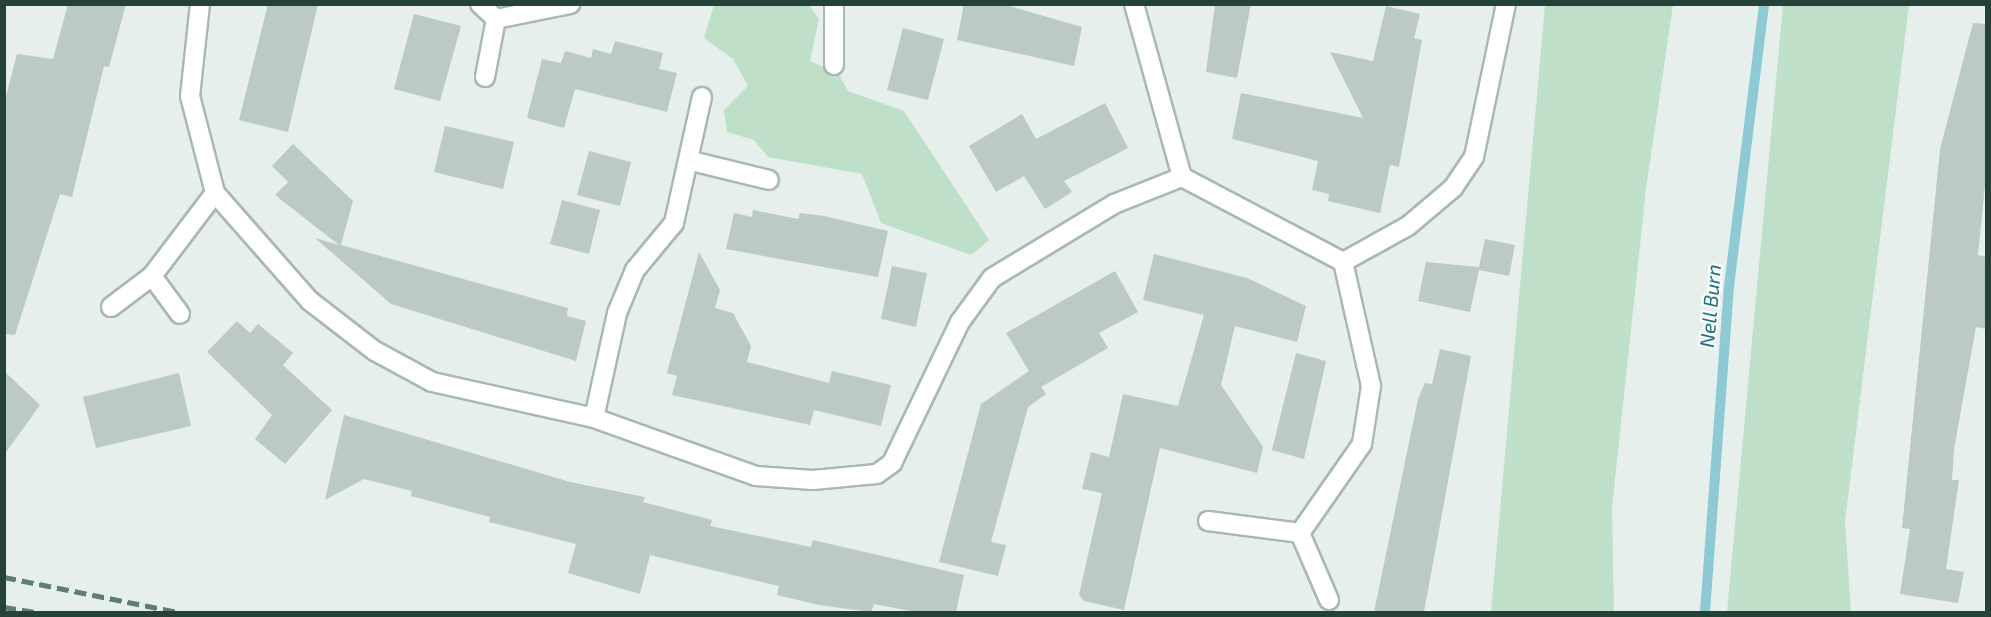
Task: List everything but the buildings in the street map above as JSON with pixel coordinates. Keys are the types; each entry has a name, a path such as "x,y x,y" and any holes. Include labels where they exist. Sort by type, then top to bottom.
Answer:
{"street":[{"path":"200,4 190,96 215,193 310,301 375,351 432,382 594,418 756,476 813,480 877,474 892,463 909,436 960,322 992,278 1103,210 1182,177"},
{"path":"480,4 496,19"},
{"path":"496,19 570,4"},
{"path":"834,4 834,65"},
{"path":"1134,4 1182,177 1343,262 1371,386 1362,444 1300,533"},
{"path":"1343,262 1408,226 1468,170 1493,86 1506,4"},
{"path":"485,77 496,19"},
{"path":"594,418 617,313 636,270 674,224 691,162 702,97"},
{"path":"691,162 769,180"},
{"path":"111,307 152,276 215,193"},
{"path":"152,276 180,314"},
{"path":"1208,520 1300,533"},
{"path":"1300,533 1329,600"}],"green space":[{"path":"714,5 809,5 819,19 810,61 839,74 848,91 904,111 989,240 971,255 881,223 862,174 768,157 754,140 727,132 724,110 748,86 733,59 704,38"},
{"path":"1545,5 1673,5 1646,189 1612,508 1614,612 1491,612"},
{"path":"1783,5 1909,5 1845,521 1851,612 1727,612"}],"waterway":[{"name":"Nell Burn","path":"1705,612 1729,286 1764,4"}],"railway":[{"path":"4,577 177,612"},
{"path":"4,607 34,612"}]}
